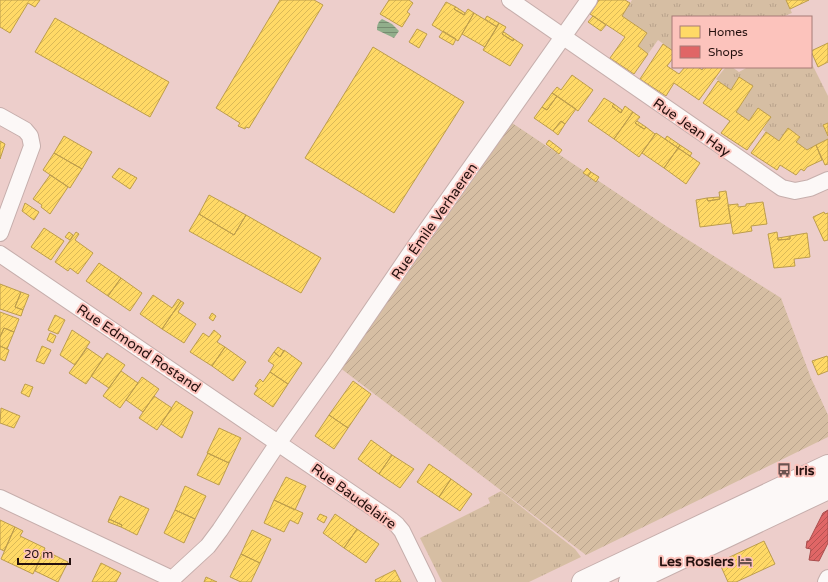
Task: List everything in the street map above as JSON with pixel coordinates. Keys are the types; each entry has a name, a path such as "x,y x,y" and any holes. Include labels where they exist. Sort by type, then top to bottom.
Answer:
{"main road":[{"path":"583,582 828,466"},
{"path":"630,582 828,488"}],"street":[{"name":"Rue Jean Hay","path":"510,0 782,188 795,191 810,188 828,180"},
{"name":"Rue Émile Verhaeren","path":"170,581 208,546 220,530 416,245 506,119 562,36 589,0"},
{"path":"0,116 25,130 30,136 32,146 0,232"},
{"name":"Rue Edmond Rostand","path":"0,254 279,443"},
{"name":"Rue Baudelaire","path":"279,443 397,525 402,531 427,582"},
{"path":"0,498 170,581"},
{"path":"826,582 828,578"}],"green space":[{"path":"632,0 786,0 792,13 784,16 672,16 672,50 658,40 648,54 638,46 647,33 622,16"},
{"path":"812,64 828,96 828,123 823,125 828,139 807,150 796,142 800,136 788,129 779,141 763,130 771,117 758,108 749,121 736,112 753,86 739,77 731,90 716,79 725,68 733,68 739,72 746,68 812,68"},
{"path":"506,119 666,226 781,298 811,378 828,415 828,437 586,555 335,364"},
{"path":"501,491 575,549 581,557 529,582 442,582 420,538 490,503 488,498"}],"shaded area":[{"path":"382,19 392,24 399,31 394,38 377,30 378,24"}],"building: Homes":[{"path":"0,0 40,0 35,7 28,3 10,33 0,27"},
{"path":"280,0 314,0 323,5 249,128 246,127 245,129 238,126 240,123 216,108"},
{"path":"389,0 409,0 413,3 407,12 410,14 402,27 380,14"},
{"path":"599,0 625,0 630,3 622,16 647,33 638,46 648,54 634,74 610,58 625,37 590,14"},
{"path":"786,0 809,0 790,9"},
{"path":"446,2 456,7 454,9 464,15 468,9 474,13 458,41 432,25"},
{"path":"456,7 465,13 464,15 454,9"},
{"path":"474,13 497,27 485,47 462,34"},
{"path":"487,16 499,23 497,27 485,19"},
{"path":"593,16 606,25 601,31 588,22"},
{"path":"55,18 169,82 150,117 35,52"},
{"path":"499,23 506,27 502,34 523,45 510,66 483,50"},
{"path":"417,29 427,34 419,48 409,42"},
{"path":"443,31 456,39 453,45 439,37"},
{"path":"504,32 514,39 513,41 502,34"},
{"path":"828,43 828,62 818,67 812,51"},
{"path":"663,44 672,50 672,59 667,66 679,74 684,68 699,68 702,70 703,68 722,68 699,100 674,83 666,96 640,79"},
{"path":"373,47 464,102 394,213 305,158"},
{"path":"572,75 593,90 578,111 552,93 557,87 561,90"},
{"path":"739,77 753,86 736,112 749,121 758,108 771,117 747,150 721,133 730,121 703,103 718,81 731,90"},
{"path":"552,93 557,96 547,110 542,107"},
{"path":"557,96 576,109 565,124 561,121 553,131 534,118 542,107 547,110"},
{"path":"604,98 614,104 612,106 621,113 625,106 633,112 614,139 588,121"},
{"path":"614,104 622,110 621,113 612,106"},
{"path":"633,112 640,117 635,123 644,129 646,127 655,134 639,157 614,139"},
{"path":"561,121 565,124 558,135 553,131"},
{"path":"637,121 646,127 644,129 635,123"},
{"path":"828,123 828,136 823,125"},
{"path":"788,128 800,137 796,142 807,150 816,145 822,160 807,167 804,171 801,169 796,175 780,165 777,170 751,153 766,132 779,141"},
{"path":"656,133 678,148 664,168 642,153"},
{"path":"64,136 92,152 82,169 54,153"},
{"path":"667,136 680,145 678,148 665,139"},
{"path":"828,139 828,164 825,165 816,145"},
{"path":"549,140 562,150 559,154 546,144"},
{"path":"0,141 5,144 0,159"},
{"path":"680,145 692,153 690,156 678,148"},
{"path":"678,148 700,163 686,184 664,168"},
{"path":"54,153 82,169 70,188 43,170"},
{"path":"119,168 137,178 130,189 112,177"},
{"path":"587,168 591,172 588,176 583,173"},
{"path":"591,172 599,177 596,182 588,176"},
{"path":"50,175 68,187 50,214 41,207 42,205 33,199"},
{"path":"726,191 731,223 700,227 696,200 707,198 708,201 720,199 719,192"},
{"path":"209,195 246,215 234,235 199,214"},
{"path":"719,197 720,199 708,201 707,198"},
{"path":"763,202 767,224 751,226 752,231 733,234 728,205 738,204 738,207 746,206 746,204"},
{"path":"25,203 39,212 34,220 22,211"},
{"path":"824,212 825,214 828,213 828,240 824,241 813,217"},
{"path":"199,214 234,235 246,215 321,258 301,293 189,231"},
{"path":"44,228 64,241 51,260 31,247"},
{"path":"69,232 73,235 70,240 65,237"},
{"path":"76,232 79,234 75,240 93,253 78,274 70,268 68,271 55,262"},
{"path":"777,232 778,240 790,239 790,236 807,233 810,257 794,259 795,266 774,268 768,234"},
{"path":"790,236 790,239 778,240 778,238"},
{"path":"99,263 121,278 108,296 86,281"},
{"path":"121,278 142,293 130,311 108,296"},
{"path":"0,284 21,292 15,307 23,310 21,316 0,309"},
{"path":"21,292 29,295 23,310 15,307"},
{"path":"153,295 172,308 178,299 181,301 162,329 140,314"},
{"path":"181,301 184,303 178,312 196,324 184,343 162,329"},
{"path":"0,312 19,319 14,332 4,328 0,337"},
{"path":"212,313 216,316 213,321 209,318"},
{"path":"55,315 65,320 58,334 48,330"},
{"path":"4,328 14,332 7,349 0,346 0,337"},
{"path":"72,330 90,342 75,365 60,355"},
{"path":"214,330 221,336 217,342 225,347 212,366 190,352 203,333 209,337"},
{"path":"50,333 56,336 53,343 47,340"},
{"path":"0,346 9,350 5,361 0,359"},
{"path":"42,346 51,350 44,364 36,361"},
{"path":"225,347 246,362 233,381 212,366"},
{"path":"278,347 284,351 280,357 274,352"},
{"path":"87,348 103,359 86,384 69,373"},
{"path":"284,350 302,363 288,384 270,372 274,365 268,361 274,352 280,357"},
{"path":"107,353 125,365 109,388 91,376"},
{"path":"827,356 828,371 818,375 812,361"},
{"path":"121,371 138,383 120,408 103,396"},
{"path":"270,372 288,384 273,407 254,394 258,388 255,386 260,379 263,382"},
{"path":"142,377 159,389 143,412 126,400"},
{"path":"353,381 371,394 348,428 329,415"},
{"path":"25,384 33,387 29,397 21,393"},
{"path":"154,396 172,408 157,430 139,418"},
{"path":"176,401 193,412 182,438 161,424"},
{"path":"1,408 20,416 14,428 0,423"},
{"path":"329,415 348,428 334,449 315,436"},
{"path":"219,428 241,438 229,463 207,453"},
{"path":"371,440 392,455 379,474 358,459"},
{"path":"208,453 229,463 219,485 197,475"},
{"path":"392,455 414,469 400,488 379,474"},
{"path":"429,464 451,479 439,497 417,482"},
{"path":"286,477 306,486 295,510 274,500"},
{"path":"451,479 472,494 460,511 439,497"},
{"path":"185,486 206,496 195,519 175,510"},
{"path":"120,496 149,509 137,535 121,527 122,525 109,519"},
{"path":"274,500 303,513 298,524 290,520 284,532 264,523"},
{"path":"175,510 195,519 184,543 164,533"},
{"path":"320,514 327,517 324,523 317,519"},
{"path":"335,514 357,529 344,548 323,533"},
{"path":"109,519 122,525 121,527 108,522"},
{"path":"0,520 15,527 4,551 0,549"},
{"path":"15,527 23,531 20,536 45,548 33,574 1,559"},
{"path":"357,529 379,544 366,563 344,548"},
{"path":"252,530 271,539 260,563 241,554"},
{"path":"764,541 775,564 736,582 728,582 719,562"},
{"path":"44,550 68,562 58,582 35,571"},
{"path":"241,554 260,563 251,582 241,582 230,577"},
{"path":"101,563 121,573 116,582 92,582"},
{"path":"395,570 401,582 376,582 375,580"},
{"path":"206,577 217,582 204,582"}],"building: Shops":[{"path":"828,510 828,543 819,561 809,560 811,549 806,548 807,541 809,541 823,513"}],"place":[{"name":"Iris","path":"784,470"},
{"name":"Les Rosiers","path":"745,561"}]}
